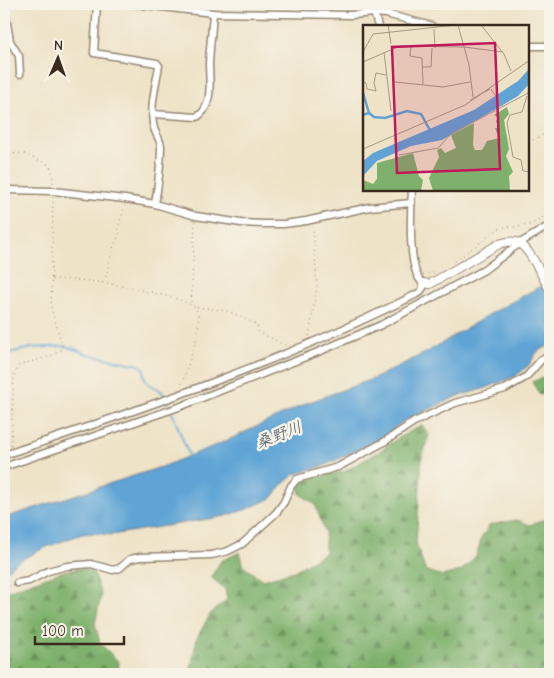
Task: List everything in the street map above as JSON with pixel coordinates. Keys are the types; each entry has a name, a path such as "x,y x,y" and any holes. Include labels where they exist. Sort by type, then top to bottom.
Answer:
{"street":[{"path":"13,4 4,6 10,41 19,56 20,74"},
{"path":"98,4 94,53 156,63 159,66 153,114 154,128 160,140 160,176 155,204"},
{"path":"136,4 214,13 351,15 374,13 386,14 428,25"},
{"path":"230,4 230,13"},
{"path":"374,4 374,13 378,25"},
{"path":"153,114 197,117 203,114 211,77 209,64 214,13"},
{"path":"529,46 550,46"},
{"path":"8,190 53,191 125,200 155,204 196,216 241,223 263,224 284,224 370,207 411,203"},
{"path":"412,191 411,242 413,260 418,280 423,284 430,284 499,244 509,242 520,243 528,252 550,290"},
{"path":"4,467 179,407 381,325 484,270 520,243 550,225"},
{"path":"4,454 181,395 308,344 364,321 419,293 423,288 423,284"},
{"path":"17,583 29,581 48,571 66,566 91,564 113,570 120,568 130,560 140,557 212,554 228,551 242,544 276,513 284,502 291,486 297,480 338,467 384,442 414,422 455,403 505,388 526,377 541,360 550,354"}],"path":[{"path":"529,141 550,132"},
{"path":"4,152 27,155 49,166 52,170 51,308 62,349 51,356 19,365 14,375 12,452"},
{"path":"105,283 112,251 120,232 118,228 125,200"},
{"path":"453,262 500,228 505,226 528,226 550,210"},
{"path":"190,303 196,216"},
{"path":"308,344 317,287 313,219"},
{"path":"417,276 440,271"},
{"path":"52,279 105,283 161,294 190,303 196,307 229,311 257,325 258,332 295,349"},
{"path":"181,395 180,389 196,337 198,323 196,307"},
{"path":"4,588 17,583"}],"green space":[{"path":"550,375 550,392 540,395 532,382"},
{"path":"422,425 429,435 422,456 416,543 425,570 442,576 461,571 476,556 482,537 490,525 517,520 530,525 546,519 550,514 550,674 190,674 197,638 211,613 227,600 225,589 211,577 221,561 240,552 244,567 263,580 294,571 325,553 325,532 315,504 300,494 300,483 318,476 343,472"},
{"path":"81,568 93,572 101,595 95,624 100,643 119,662 118,674 4,674 4,592 64,571"}],"water":[{"name":"桑野川","path":"550,281 550,345 537,352 529,365 516,376 456,397 402,422 382,438 326,465 295,474 284,483 272,498 247,509 226,516 111,535 82,534 44,548 15,563 4,573 4,518 164,466 226,441 307,403 375,378 427,352"}],"waterway":[{"path":"4,354 32,348 65,346 91,355 139,365 144,368 145,379 148,384 162,392 170,407"},
{"path":"172,412 190,458"}]}
